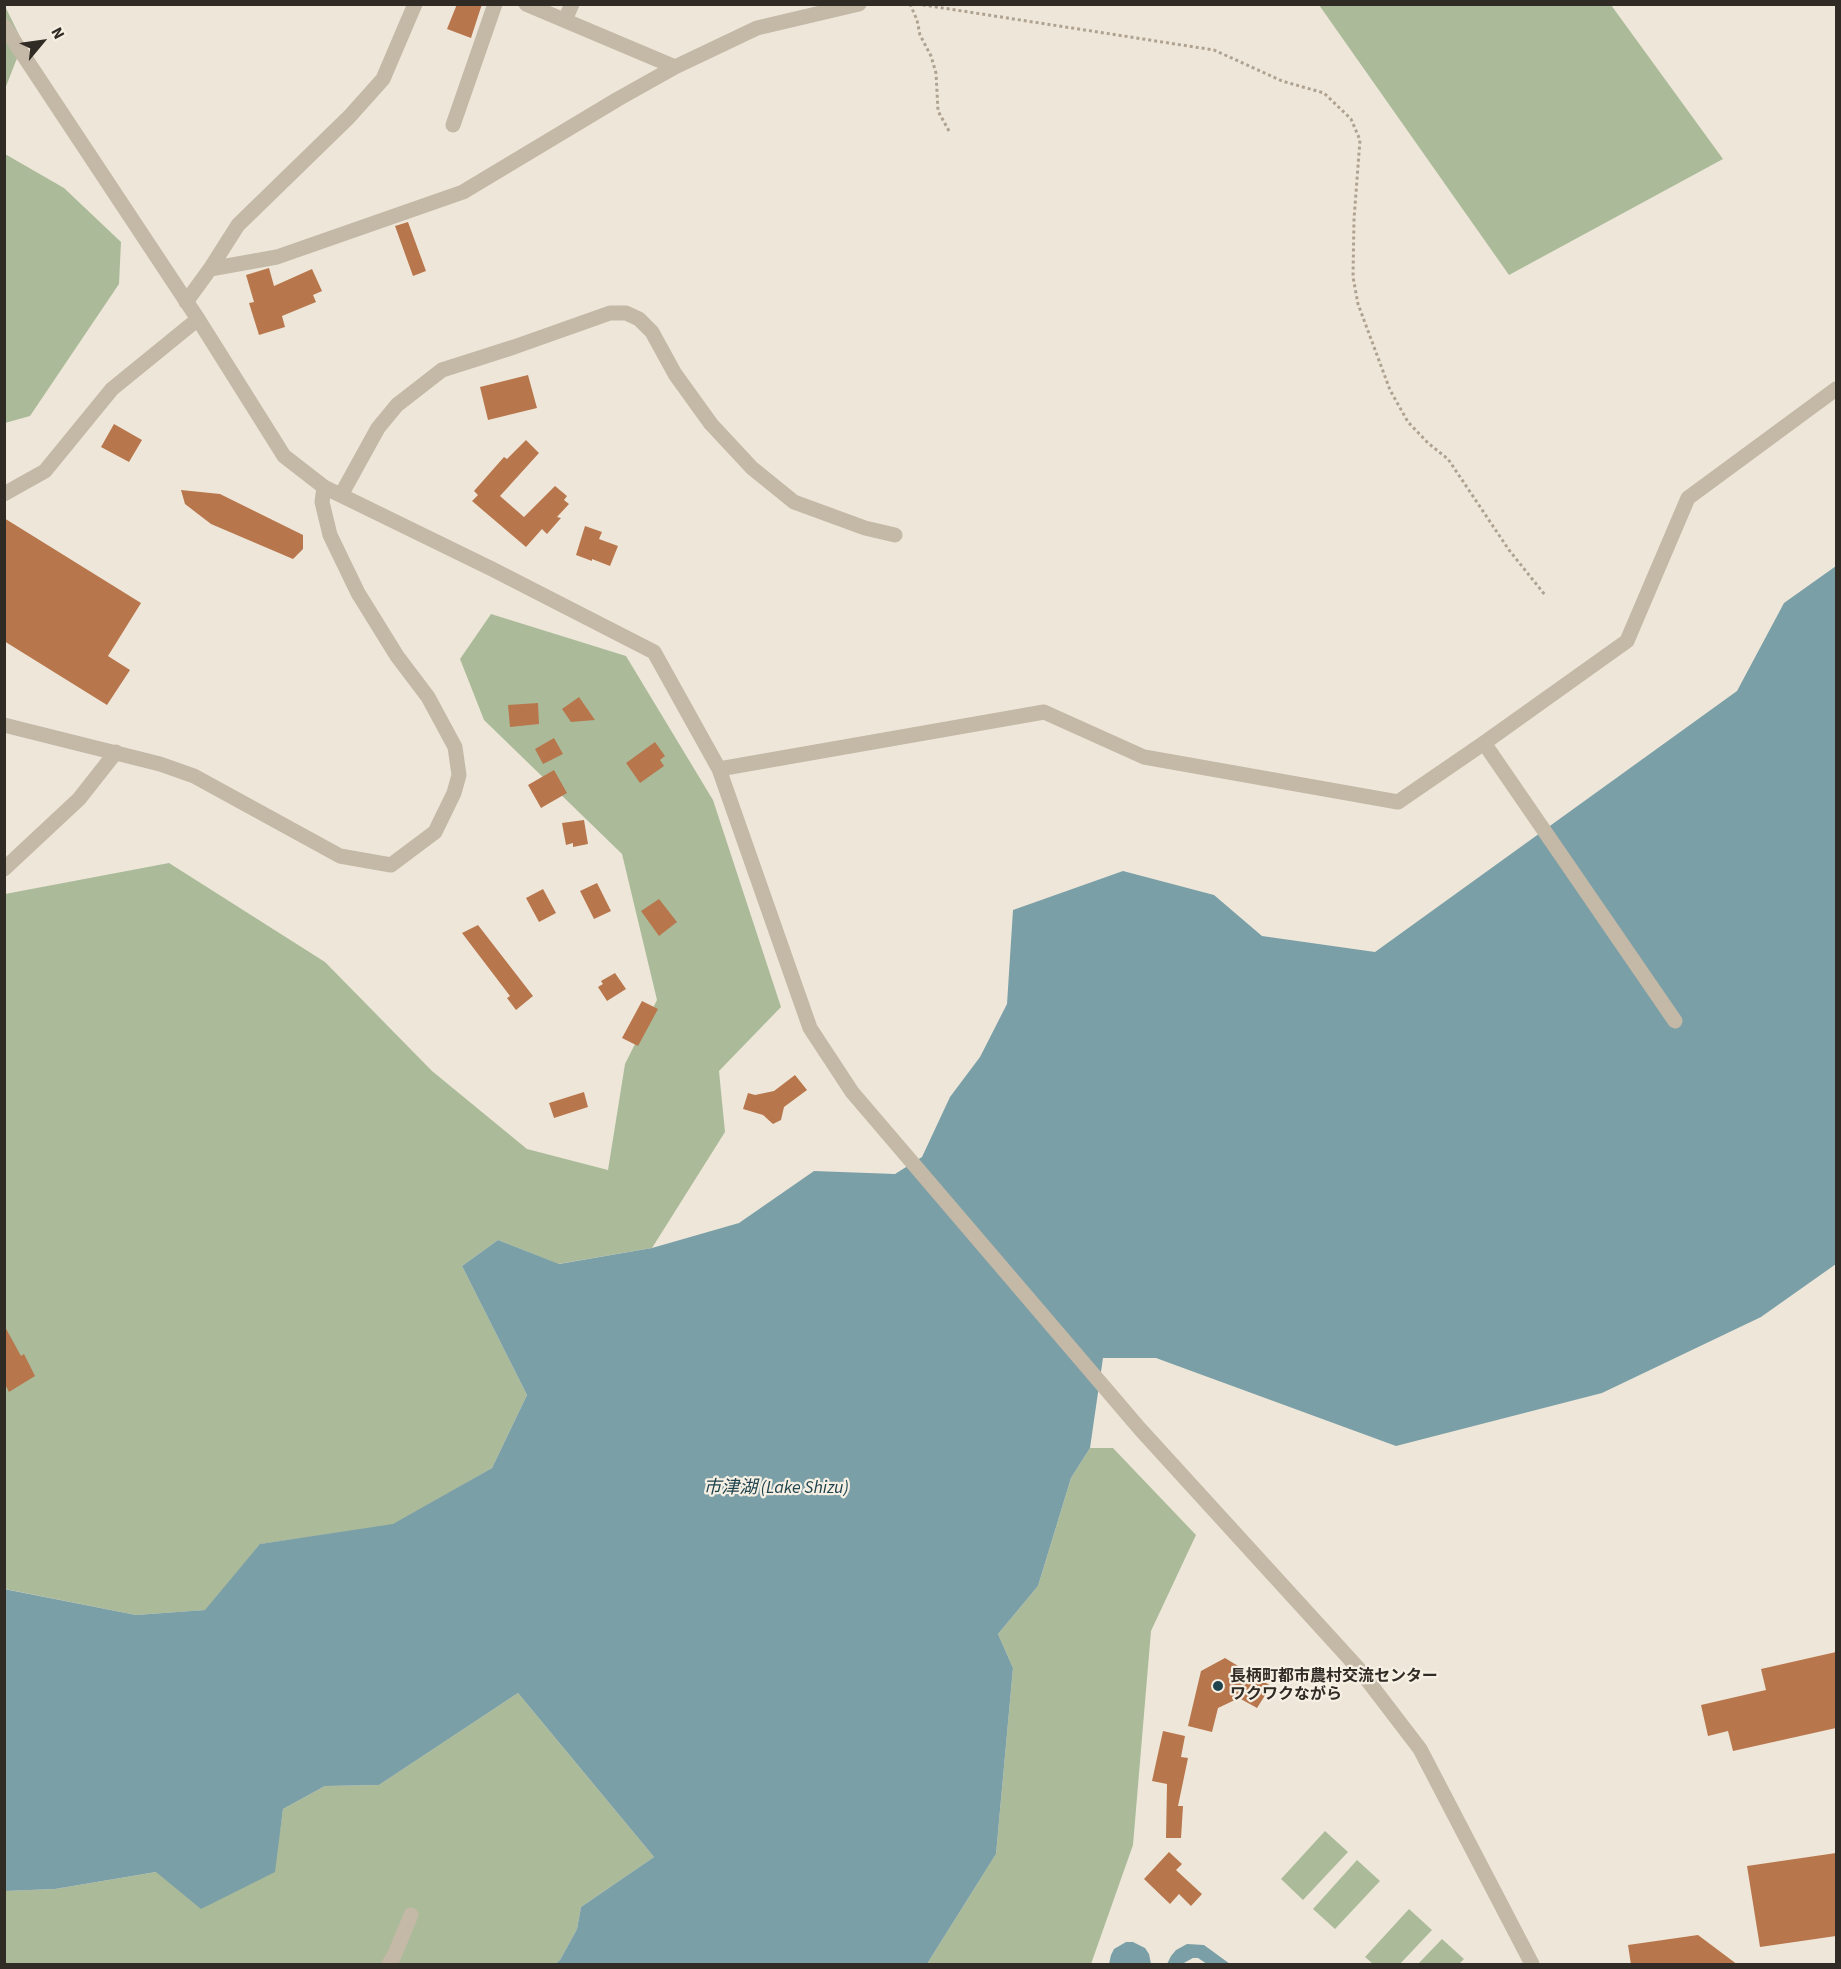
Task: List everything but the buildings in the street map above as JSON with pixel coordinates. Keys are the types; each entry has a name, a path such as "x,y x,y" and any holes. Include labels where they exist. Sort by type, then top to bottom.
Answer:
{"street":[{"path":"186,302 238,225 349,117 383,79 415,4"},
{"path":"453,125 495,4"},
{"path":"526,4 675,67"},
{"path":"565,20 572,4"},
{"path":"210,269 277,257 463,192 675,67 757,28 859,4"},
{"path":"4,26 198,319 284,456 324,488 492,569 654,652 719,769 810,1028 852,1092 1140,1429 1358,1668 1419,1749 1532,1965"},
{"path":"341,495 378,428 397,405 442,370 610,313 626,313 639,319 652,332 675,374 711,424 752,468 795,502 865,528 895,535"},
{"path":"4,494 45,471 112,389 198,319"},
{"path":"719,769 1044,712 1144,757 1398,802 1627,641 1688,498 1836,389"},
{"path":"4,725 116,752 194,776 340,856 391,865 435,832 454,793 459,775 455,747 428,697 397,656 358,592 330,535 322,502 324,488"},
{"path":"1484,743 1676,1021"},
{"path":"4,869 79,799 116,752"},
{"path":"389,1965 411,1915"}],"path":[{"path":"910,4 920,35 931,56 936,73 938,111 949,131"},
{"path":"917,4 1214,50 1272,77 1324,93 1351,119 1360,140 1354,219 1353,278 1358,304 1390,390 1408,422 1428,443 1448,459 1509,550 1545,595"}],"green space":[{"path":"1319,5 1611,5 1723,159 1509,275"},
{"path":"5,6 23,43 5,89"},
{"path":"5,154 64,188 121,242 119,284 30,416 5,423"},
{"path":"491,614 626,656 713,800 781,1007 719,1071 725,1132 652,1248 558,1264 498,1240 462,1266 527,1395 492,1468 393,1525 261,1544 206,1610 136,1615 5,1589 5,894 169,863 325,962 432,1071 527,1149 608,1170 625,1064 657,1000 622,854 484,720 460,659"},
{"path":"1090,1448 1113,1448 1196,1535 1151,1631 1133,1845 1091,1964 927,1964 996,1854 1013,1668 998,1634 1038,1586 1071,1478"},
{"path":"518,1693 654,1857 581,1907 577,1929 560,1960 555,1964 5,1964 4,1891 55,1889 156,1872 274,1872 283,1809 325,1786 379,1785"},
{"path":"1325,1831 1348,1852 1303,1900 1281,1879"},
{"path":"1357,1860 1380,1881 1335,1929 1313,1909"},
{"path":"1409,1909 1432,1930 1400,1964 1373,1964 1365,1957"},
{"path":"1442,1939 1464,1959 1459,1964 1418,1964"}],"water":[{"name":"市津湖 (Lake Shizu)","path":"1836,566 1836,1264 1761,1317 1602,1393 1396,1446 1156,1358 1103,1358 1090,1448 1071,1478 1038,1586 998,1634 1013,1668 996,1854 927,1964 555,1964 560,1960 577,1929 581,1907 654,1857 518,1693 379,1785 325,1786 283,1809 275,1872 201,1909 156,1872 55,1889 5,1891 4,1589 136,1615 205,1610 260,1544 393,1524 492,1468 527,1395 462,1266 498,1240 559,1264 652,1248 739,1223 814,1171 895,1174 922,1157 950,1097 980,1057 1007,1004 1013,910 1123,871 1214,895 1262,936 1375,952 1737,691 1784,603"},
{"path":"1126,1942 1133,1942 1145,1948 1151,1964 1109,1964 1114,1949"},
{"path":"1187,1944 1204,1945 1230,1964 1207,1964 1198,1958 1193,1958 1182,1964 1167,1964 1176,1950"}],"place":[{"name":"長柄町都市農村交流センター ワクワクながら","path":"1218,1686"}]}
